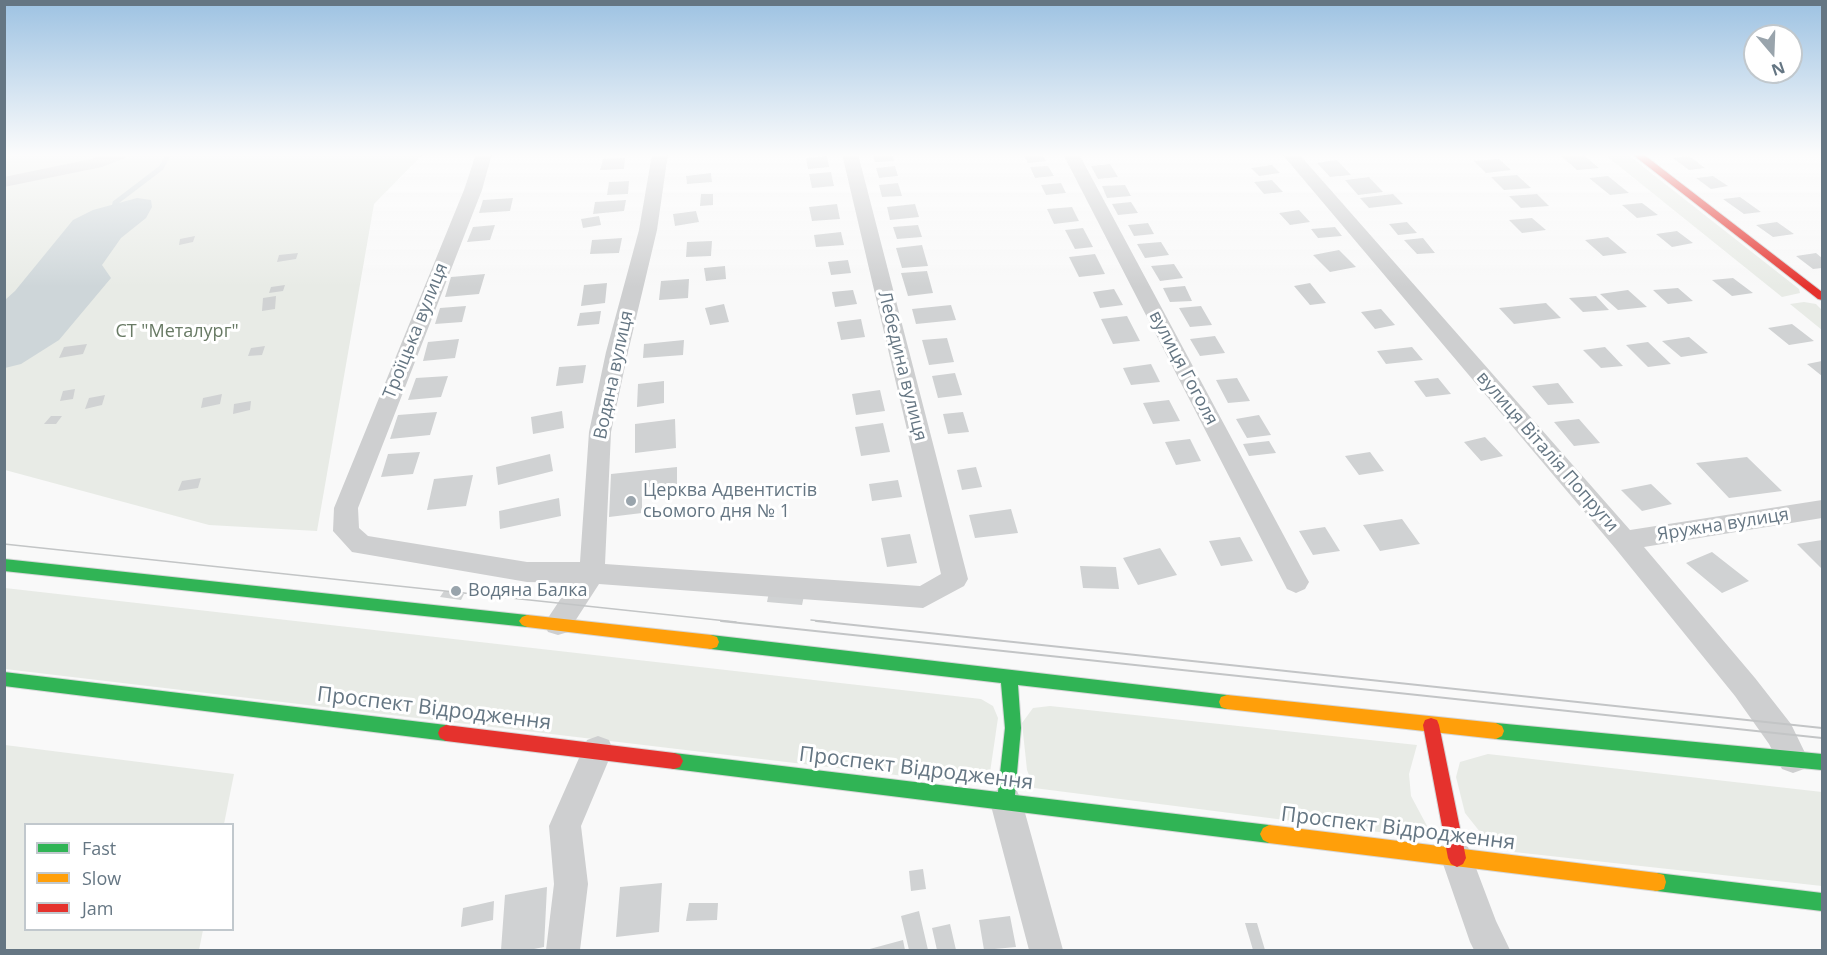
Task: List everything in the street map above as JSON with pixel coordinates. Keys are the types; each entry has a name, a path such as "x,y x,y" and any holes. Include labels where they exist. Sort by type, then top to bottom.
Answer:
{"main road":[{"path":"1695,199 1822,297"},
{"path":"4,565 558,624 1009,678 1431,724 1822,762"},
{"name":"Проспект Відродження","path":"4,678 1822,902"},
{"path":"1006,802 1013,728 1009,678"},
{"path":"1431,724 1457,858"}],"street":[{"name":"Троїцька вулиця","path":"470,199 346,508 346,531 361,545 527,572 592,573"},
{"name":"Водяна вулиця","path":"592,573 600,432 617,352 648,230 653,199"},
{"name":"Лебедина вулиця","path":"592,573 923,597 955,579 861,199"},
{"name":"вулиця Гоголя","path":"1094,199 1296,582"},
{"name":"вулиця Віталія Попруги","path":"1328,199 1624,542 1745,687 1780,734 1793,759"},
{"name":"Яружна вулиця","path":"1624,542 1822,510"},
{"path":"558,624 592,573"},
{"path":"563,951 571,884 565,826 598,750"},
{"path":"1006,802 1046,951"},
{"path":"1457,858 1482,930 1493,951"}],"green space":[{"name":"СТ \"Металург\"","path":"4,199 379,199 374,204 317,531 209,525 5,470"},
{"path":"1659,199 1684,199 1799,289 1800,293 1782,297"},
{"path":"1804,302 1816,304 1822,310 1822,330 1790,304"},
{"path":"5,588 981,699 993,706 998,718 988,786 5,669"},
{"path":"1050,706 1417,745 1409,774 1411,796 1434,839 1034,788 1027,770 1022,723 1033,708"},
{"path":"5,745 234,774 224,823 24,823 24,931 203,931 199,950 5,950"},
{"path":"1488,754 1822,792 1822,886 1514,852 1484,837 1465,813 1456,777 1460,762"}],"shaded area":[{"path":"135,199 151,200 152,207 146,218 121,238 102,265 111,278 59,340 21,364 5,368 5,300 73,220 93,210"}],"building":[{"path":"513,199 510,211 479,213 483,200"},
{"path":"701,199 713,199 713,205 700,206"},
{"path":"1361,199 1398,199 1403,204 1369,208"},
{"path":"1512,199 1542,199 1549,206 1521,208"},
{"path":"1723,199 1742,199 1761,212 1744,214"},
{"path":"626,200 624,211 593,214 595,202"},
{"path":"1131,202 1138,213 1118,215 1112,204"},
{"path":"1642,203 1658,215 1637,218 1622,205"},
{"path":"837,204 840,219 812,221 809,207"},
{"path":"915,204 919,217 890,220 887,207"},
{"path":"1072,207 1079,221 1054,224 1047,209"},
{"path":"1299,210 1310,222 1290,225 1279,213"},
{"path":"696,211 699,222 675,226 673,214"},
{"path":"599,216 601,225 583,228 581,219"},
{"path":"1532,218 1546,230 1522,233 1509,220"},
{"path":"1407,222 1417,233 1398,235 1389,224"},
{"path":"1777,222 1794,234 1773,237 1756,225"},
{"path":"1148,223 1154,234 1134,236 1128,225"},
{"path":"495,225 490,240 467,242 473,227"},
{"path":"918,225 922,237 897,239 893,227"},
{"path":"1335,227 1342,236 1318,238 1311,229"},
{"path":"1083,228 1093,247 1075,249 1065,230"},
{"path":"1677,231 1693,243 1672,247 1656,234"},
{"path":"841,232 844,245 816,247 814,235"},
{"path":"195,236 193,242 179,245 180,239"},
{"path":"1608,237 1627,253 1603,256 1585,240"},
{"path":"622,238 619,253 590,254 592,240"},
{"path":"1423,238 1435,253 1417,254 1404,240"},
{"path":"712,241 711,256 686,257 687,242"},
{"path":"1161,242 1169,255 1145,258 1137,244"},
{"path":"922,245 928,266 902,268 896,248"},
{"path":"1339,250 1356,267 1330,272 1313,255"},
{"path":"298,253 296,259 277,262 279,255"},
{"path":"1816,253 1822,258 1822,268 1813,269 1796,256"},
{"path":"1095,254 1105,274 1079,277 1069,257"},
{"path":"848,260 851,273 831,275 828,262"},
{"path":"1174,264 1183,278 1160,281 1151,266"},
{"path":"725,266 726,279 706,281 704,268"},
{"path":"927,271 933,293 908,296 901,273"},
{"path":"485,274 479,294 445,297 451,277"},
{"path":"1733,278 1753,293 1732,296 1712,280"},
{"path":"689,279 688,298 659,300 661,281"},
{"path":"607,283 605,303 581,306 584,285"},
{"path":"1310,283 1326,303 1310,305 1294,286"},
{"path":"285,285 283,291 269,293 271,287"},
{"path":"1185,286 1192,301 1170,302 1163,288"},
{"path":"1678,288 1693,301 1668,304 1653,290"},
{"path":"1114,289 1123,305 1100,308 1093,292"},
{"path":"853,290 857,304 835,307 832,292"},
{"path":"1628,290 1647,307 1618,310 1600,294"},
{"path":"276,296 275,309 262,311 263,298"},
{"path":"1596,296 1609,310 1583,312 1569,298"},
{"path":"1546,303 1561,318 1514,324 1499,308"},
{"path":"724,304 729,322 710,325 705,308"},
{"path":"951,305 956,320 916,324 912,309"},
{"path":"466,306 462,322 435,324 440,308"},
{"path":"1201,306 1212,325 1190,327 1179,308"},
{"path":"1381,309 1395,325 1375,329 1361,312"},
{"path":"601,311 599,324 577,326 580,313"},
{"path":"1127,316 1140,341 1113,344 1101,319"},
{"path":"861,319 865,337 841,340 837,322"},
{"path":"1792,324 1814,341 1789,345 1768,328"},
{"path":"1215,336 1225,353 1200,356 1190,339"},
{"path":"1689,337 1708,353 1681,357 1662,341"},
{"path":"947,338 954,362 929,365 922,340"},
{"path":"459,339 455,358 423,361 428,342"},
{"path":"684,340 683,355 643,358 644,344"},
{"path":"1648,342 1671,364 1648,367 1626,345"},
{"path":"87,344 83,354 59,358 64,347"},
{"path":"265,346 262,355 248,356 251,348"},
{"path":"1412,347 1423,360 1386,364 1377,351"},
{"path":"1605,347 1623,366 1601,368 1583,350"},
{"path":"1822,361 1822,376 1807,364"},
{"path":"1151,364 1160,382 1131,385 1123,368"},
{"path":"586,365 583,383 556,386 559,367"},
{"path":"955,373 962,395 938,398 932,376"},
{"path":"448,376 441,397 408,400 416,378"},
{"path":"1237,378 1250,401 1228,403 1216,380"},
{"path":"1438,378 1451,394 1426,397 1414,381"},
{"path":"664,381 664,403 637,407 638,384"},
{"path":"1558,383 1574,403 1548,405 1532,386"},
{"path":"75,389 73,399 60,401 63,391"},
{"path":"880,390 885,411 856,415 852,394"},
{"path":"222,394 220,404 201,408 203,398"},
{"path":"105,395 102,405 85,409 89,398"},
{"path":"1169,400 1180,421 1153,424 1143,403"},
{"path":"251,401 250,410 233,414 234,404"},
{"path":"562,411 564,428 533,434 531,417"},
{"path":"437,412 430,435 390,439 398,415"},
{"path":"963,412 969,432 948,434 943,414"},
{"path":"1259,415 1271,435 1247,438 1236,419"},
{"path":"51,416 62,416 56,424 44,424"},
{"path":"675,419 676,448 635,453 635,424"},
{"path":"1579,419 1600,443 1574,446 1554,422"},
{"path":"883,423 890,452 861,456 855,427"},
{"path":"1485,437 1503,456 1481,461 1464,442"},
{"path":"1190,439 1201,461 1176,465 1165,442"},
{"path":"1269,441 1276,453 1249,456 1243,444"},
{"path":"420,452 413,474 381,477 388,454"},
{"path":"1370,452 1384,471 1359,475 1345,456"},
{"path":"550,454 553,471 498,485 496,467"},
{"path":"1747,457 1782,491 1729,498 1696,463"},
{"path":"677,467 677,484 642,488 642,513 609,517 611,474"},
{"path":"976,467 982,487 962,490 957,470"},
{"path":"473,475 466,506 427,510 434,479"},
{"path":"201,478 198,488 178,491 182,481"},
{"path":"898,480 902,497 872,501 869,484"},
{"path":"1651,484 1672,504 1642,511 1621,490"},
{"path":"559,498 561,516 500,529 499,511"},
{"path":"1011,509 1018,533 975,538 969,515"},
{"path":"1402,519 1420,544 1380,551 1363,525"},
{"path":"1325,527 1340,551 1313,555 1299,531"},
{"path":"910,534 917,563 887,567 881,538"},
{"path":"1240,537 1253,561 1221,566 1209,541"},
{"path":"1822,540 1822,569 1797,544"},
{"path":"1160,548 1177,575 1138,585 1123,558"},
{"path":"1712,552 1749,581 1722,593 1686,563"},
{"path":"1080,566 1116,567 1119,589 1083,588"},
{"path":"444,591 464,594 461,600 440,597"},
{"path":"769,592 804,596 802,605 767,602"},
{"path":"923,869 926,889 911,891 909,871"},
{"path":"662,883 659,932 616,937 620,887"},
{"path":"547,887 544,947 529,950 501,950 505,895"},
{"path":"494,901 493,920 461,927 463,908"},
{"path":"689,903 718,903 717,920 686,921"},
{"path":"919,911 928,950 909,950 901,916"},
{"path":"1010,916 1016,947 984,950 979,920"},
{"path":"1245,923 1257,923 1265,950 1253,950"},
{"path":"950,924 956,950 937,950 932,928"},
{"path":"903,940 905,950 866,950"}],"waterway":[{"path":"113,211 115,203 121,199"}],"tram line":[{"path":"4,544 736,622"},
{"path":"811,620 830,622"},
{"path":"721,621 1822,738"},
{"path":"816,621 1822,728"}],"traffic: fast":[{"path":"4,565 527,621"},
{"path":"711,642 1227,702"},
{"path":"1006,802 1013,728 1009,678"},
{"path":"4,679 446,733"},
{"path":"1496,731 1822,762"},
{"path":"674,761 1269,834"},
{"path":"1657,882 1822,902"}],"traffic: slow":[{"path":"527,621 711,642"},
{"path":"1227,702 1496,731"},
{"path":"1269,834 1657,882"}],"traffic: jam":[{"path":"1695,199 1822,297"},
{"path":"1431,725 1457,858"},
{"path":"446,733 674,761"}],"place":[{"name":"Церква Адвентистів сьомого дня № 1","path":"631,501"},
{"name":"Водяна Балка","path":"456,591"}]}
